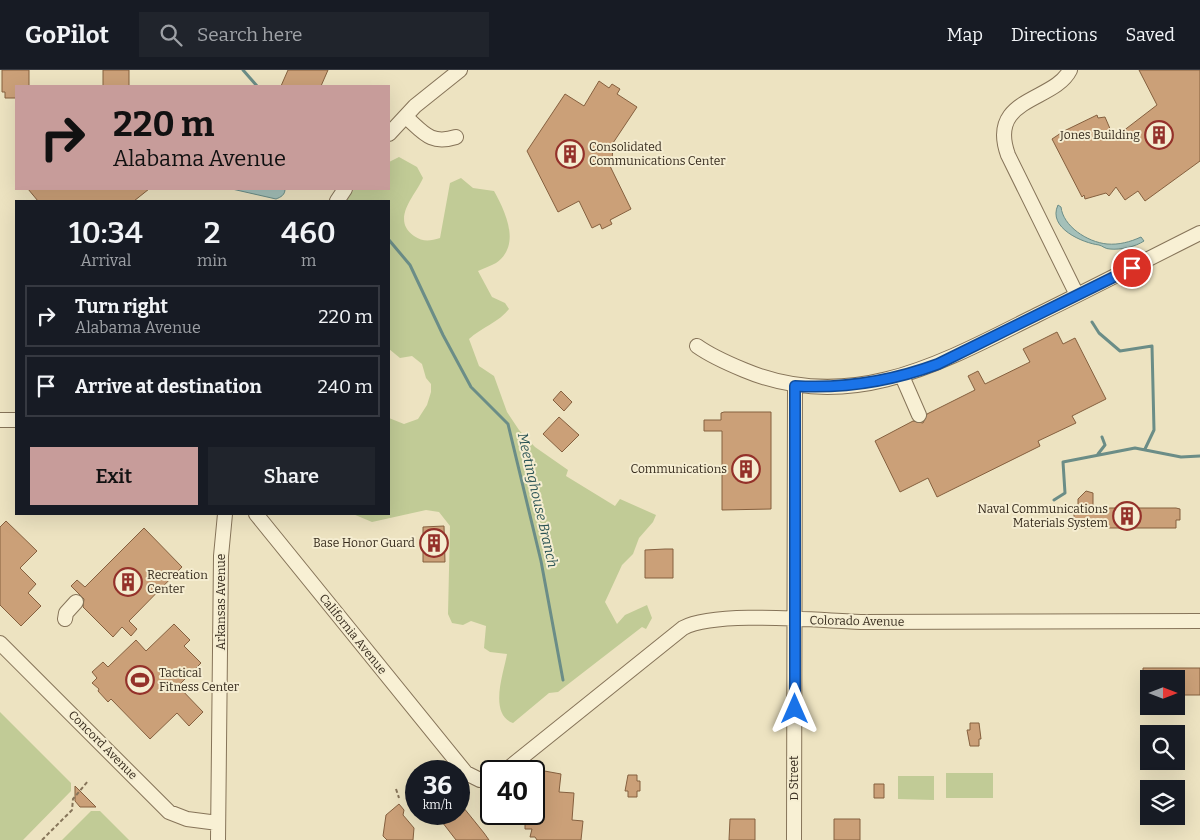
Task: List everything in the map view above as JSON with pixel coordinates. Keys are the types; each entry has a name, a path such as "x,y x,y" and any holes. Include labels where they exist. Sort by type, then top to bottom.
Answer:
{"street":[{"path":"390,131 460,70"},
{"path":"1070,70 1058,84 1024,102 1016,109 1006,126 1005,139 1008,155 1077,295"},
{"path":"406,116 430,138 438,140 456,137"},
{"path":"697,346 709,355 754,374 795,386 860,384 902,376 938,364 1200,233"},
{"path":"902,376 919,415"},
{"name":"D Street","path":"794,840 795,386"},
{"path":"0,420 15,420"},
{"name":"Arkansas Avenue","path":"218,840 221,556 225,515"},
{"name":"California Avenue","path":"257,515 469,776 480,780"},
{"path":"65,619 66,613 76,602"},
{"name":"Colorado Avenue","path":"519,760 689,625 726,619 1200,621"},
{"name":"Concord Avenue","path":"0,643 169,812 187,820 218,823"}],"path":[{"path":"42,840 72,810 73,799 88,781"},
{"path":"396,789 399,798"}],"green space":[{"path":"399,157 417,167 423,178 404,215 407,229 420,239 433,240 440,238 450,183 461,178 473,188 494,191 503,208 510,238 504,256 496,263 478,271 492,297 505,303 509,309 500,318 469,339 479,366 494,376 507,412 519,430 535,447 568,470 566,476 615,506 620,499 656,515 653,522 639,538 633,554 622,565 605,602 617,624 625,615 647,605 652,618 646,629 642,627 558,692 549,693 513,723 505,718 499,702 499,692 507,654 490,652 484,648 486,626 471,621 463,625 452,623 448,614 450,526 439,512 426,510 372,522 355,515 390,515 390,418 404,424 418,419 427,405 431,392 431,384 426,378 422,364 412,356 400,358 390,350 390,200 347,200 353,190 390,190 390,162"},
{"path":"0,712 71,783 71,791 23,840 0,840"},
{"path":"946,773 993,773 993,798 946,798"},
{"path":"898,776 934,776 934,800 898,799"},
{"path":"91,811 100,811 129,840 62,840"}],"water":[{"path":"236,190 285,190 282,196 276,199"},
{"path":"1058,205 1061,207 1066,221 1071,227 1099,243 1116,244 1129,242 1141,237 1144,241 1123,248 1107,249 1076,238 1068,233 1058,221 1056,213"}],"building":[{"path":"2,70 29,70 29,85 15,85 15,98 5,98 5,92 2,92"},
{"path":"103,70 129,70 129,85 103,85"},
{"path":"288,70 328,70 321,85 281,85"},
{"name":"Jones Building","path":"1139,70 1200,70 1200,161 1145,201 1138,191 1125,200 1116,187 1109,196 1106,193 1085,199 1084,195 1082,197 1052,139 1097,115 1098,118 1105,117 1114,138 1157,105"},
{"name":"Consolidated Communications Center","path":"599,81 609,88 612,84 620,89 617,94 637,107 613,143 612,162 609,164 631,209 610,220 612,224 602,229 600,224 592,228 579,201 558,212 527,151 565,94 584,106"},
{"path":"29,190 148,190 135,200 37,200"},
{"path":"1057,332 1063,344 1075,338 1106,399 1072,416 1076,423 1038,441 1040,446 937,497 928,478 900,492 875,441 913,421 923,423 927,414 975,390 968,376 978,371 985,384 1030,362 1023,349"},
{"path":"561,391 572,402 564,411 553,400"},
{"name":"Communications","path":"771,412 771,509 722,510 722,431 704,431 704,420 721,420 721,413"},
{"path":"559,417 579,435 562,452 543,434"},
{"name":"Naval Communications Materials System","path":"1086,491 1093,493 1093,508 1176,508 1180,509 1180,520 1176,520 1176,528 1067,528 1074,519 1074,513 1078,513 1078,499"},
{"path":"6,521 37,551 20,568 36,584 28,593 41,606 21,626 0,605 0,527"},
{"name":"Base Honor Guard","path":"444,526 445,562 423,562 423,527"},
{"name":"Recreation Center","path":"144,528 182,567 129,621 137,629 131,636 122,627 113,637 83,607 84,599 71,586 77,580 85,587"},
{"path":"673,549 673,578 645,578 645,550"},
{"name":"Tactical Fitness Center","path":"174,624 190,640 184,646 201,663 178,686 203,712 189,726 177,713 150,739 111,699 108,702 98,691 99,689 92,683 97,678 92,672 103,662 108,667 136,640 146,651"},
{"path":"1143,668 1200,668 1200,695 1185,695 1185,670 1143,670"},
{"path":"970,723 979,723 981,739 979,739 979,746 970,746 967,730 970,730"},
{"path":"545,771 561,774 559,792 574,793 572,820 583,821 581,840 537,840 535,837 530,837 532,829 525,829 525,825 545,825"},
{"path":"628,775 637,775 637,781 640,781 640,791 637,791 637,797 628,797 628,791 625,791"},
{"path":"874,784 884,784 884,798 874,798"},
{"path":"75,786 96,807 80,807 75,801"},
{"path":"399,804 404,810 405,825 411,825 414,828 413,840 387,840 383,836 386,815"},
{"path":"470,816 489,840 456,840 444,825 470,825"},
{"path":"730,819 755,819 755,840 729,840"},
{"path":"834,819 860,819 860,840 834,840"}],"waterway":[{"name":"Meetinghouse Branch","path":"243,70 256,85"},
{"name":"Meetinghouse Branch","path":"390,241 410,265 443,335 471,387 508,424 541,561 563,680"},
{"path":"1092,322 1099,333 1120,351 1152,346 1154,430 1145,449"},
{"path":"1098,454 1105,445 1102,437"},
{"path":"1054,500 1065,493 1063,462 1135,448 1181,457 1200,456"}],"place":[{"name":"Jones Building","path":"1159,135"},
{"name":"Consolidated Communications Center","path":"570,154"},
{"name":"Communications","path":"746,469"},
{"name":"Naval Communications Materials System","path":"1127,516"},
{"name":"Base Honor Guard","path":"434,543"},
{"name":"Recreation Center","path":"128,582"},
{"name":"Tactical Fitness Center","path":"140,680"}],"route":[{"path":"795,709 795,386 869,383 889,380 913,373 938,364 1132,268"}]}
